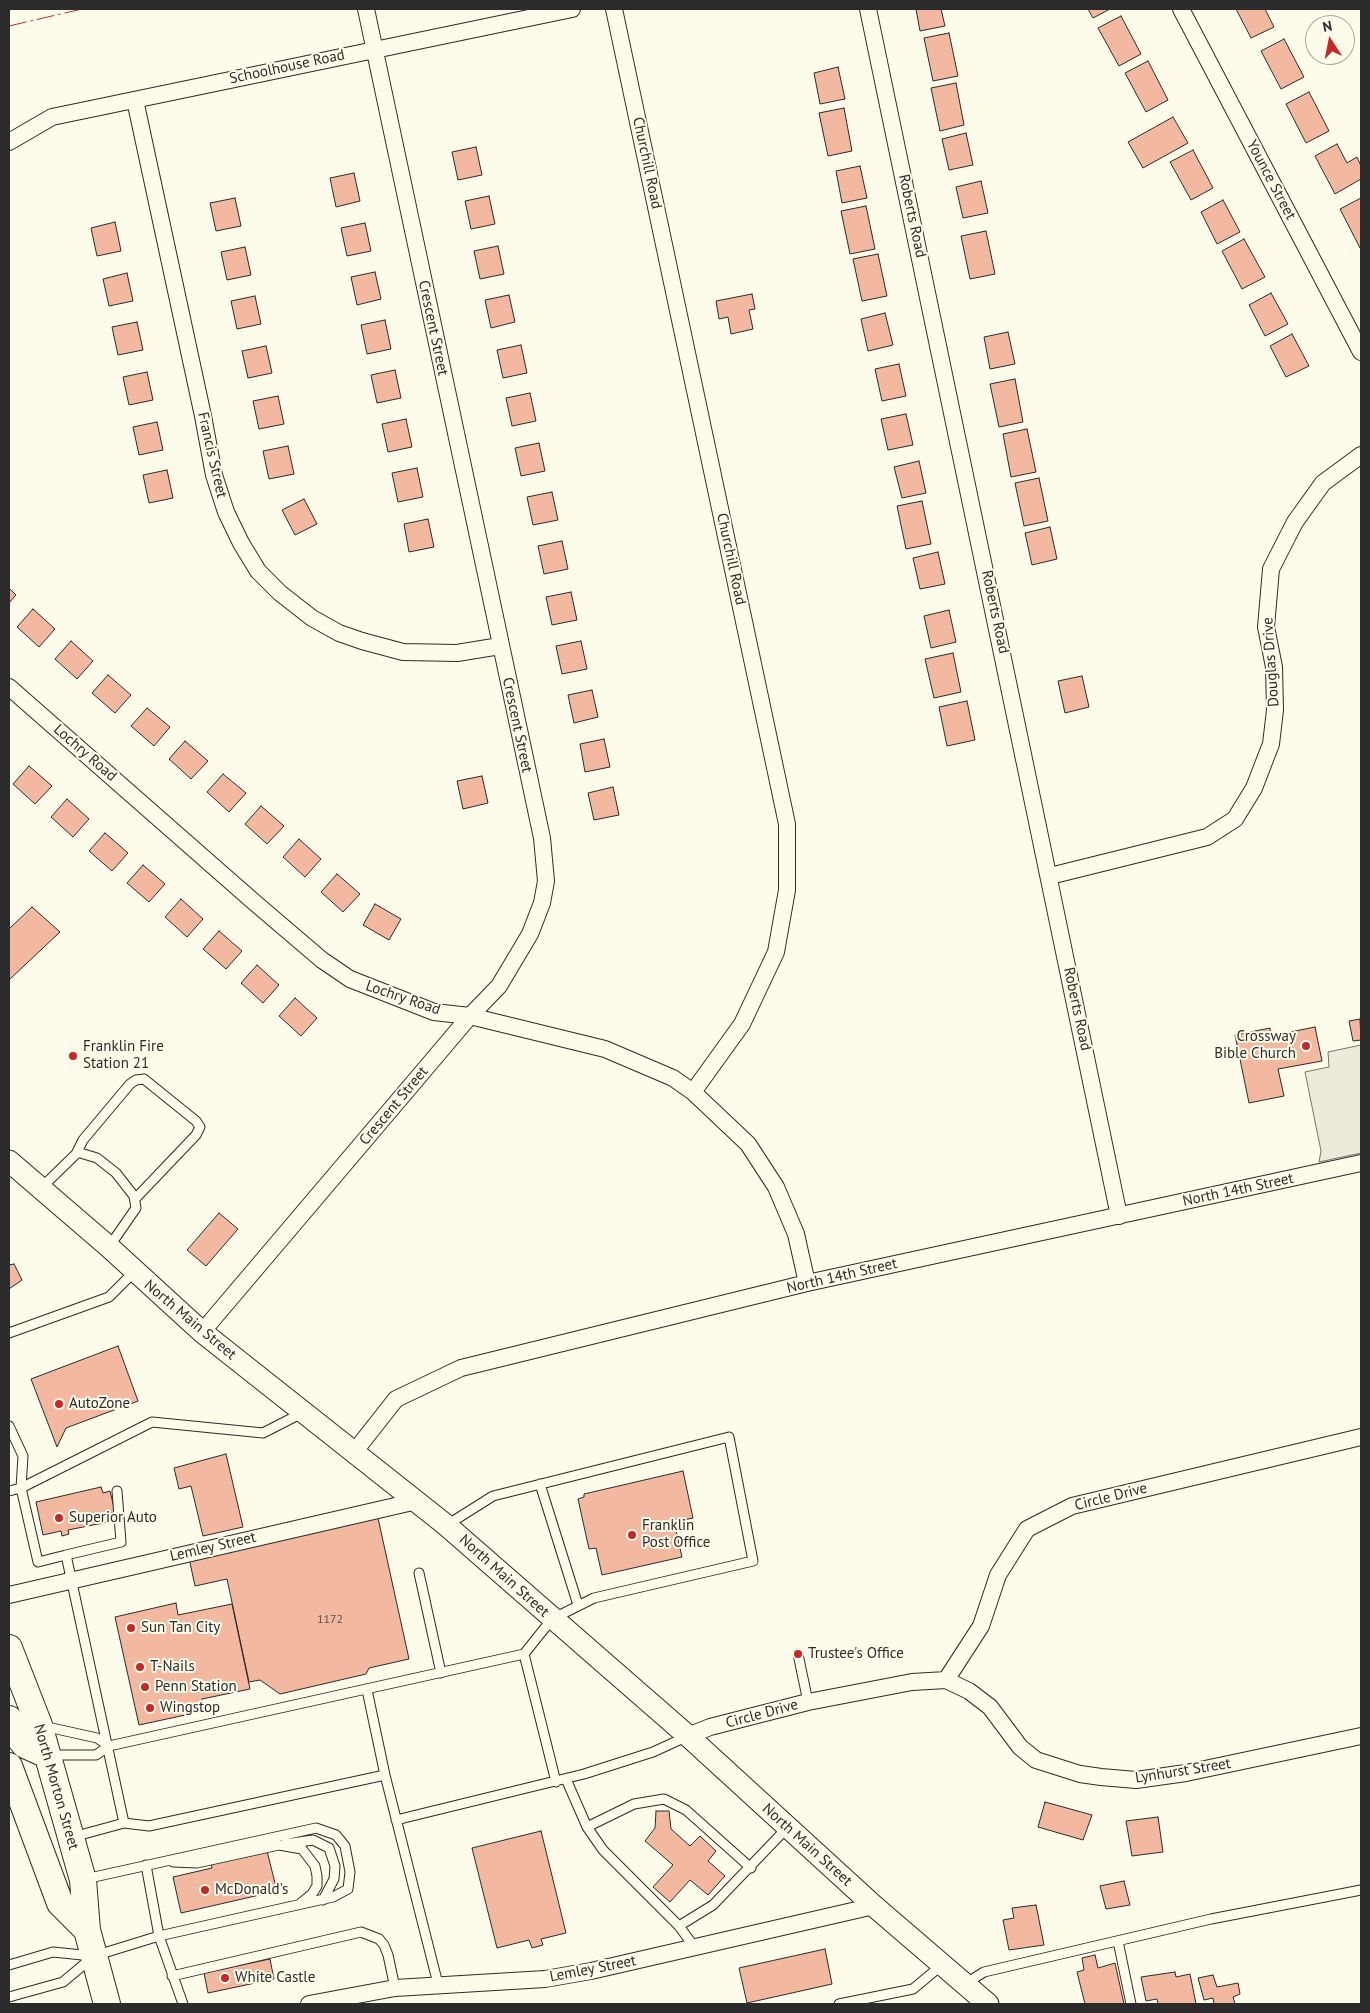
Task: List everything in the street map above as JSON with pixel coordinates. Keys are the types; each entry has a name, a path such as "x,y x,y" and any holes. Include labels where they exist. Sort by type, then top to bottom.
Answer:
{"main road":[{"name":"North Morton Street","path":"9,1648 39,1725 83,1880 88,1930 107,2004"},
{"path":"9,1719 14,1732 25,1745 47,1755"},
{"path":"9,1766 60,1903 88,1930"}],"street":[{"name":"Crescent Street","path":"202,1332 470,1016 499,986 530,934 542,903 546,881 542,838 366,9"},
{"name":"Schoolhouse Road","path":"9,142 52,117 374,48 572,9"},
{"name":"Churchill Road","path":"614,9 787,824 787,890 776,952 742,1024 693,1092"},
{"name":"Roberts Road","path":"868,9 1050,876 1119,1216"},
{"name":"Younce Street","path":"1181,9 1361,352"},
{"name":"Francis Street","path":"135,100 214,475 226,512 241,543 258,571 280,593 312,618 339,634 362,642 403,652 456,653 500,646"},
{"name":"Douglas Drive","path":"1050,876 1207,837 1235,819 1254,788 1271,744 1275,710 1274,667 1266,627 1271,569 1296,522 1324,483 1361,455"},
{"name":"Lochry Road","path":"9,687 322,960 350,978 434,1012 470,1016 605,1049 672,1078 693,1092 748,1144 776,1187 796,1234 807,1283"},
{"name":"North Main Street","path":"9,1161 109,1247 134,1272 202,1332 446,1525 688,1736 874,1906 988,2004"},
{"name":"North 14th Street","path":"355,1452 396,1399 461,1368 807,1283 1361,1163"},
{"name":"Circle Drive","path":"688,1736 710,1728 808,1702 912,1682 946,1680 982,1626 998,1575 1028,1529 1072,1506 1361,1437"},
{"name":"Lemley Street","path":"9,1595 417,1501"},
{"name":"Lynhurst Street","path":"946,1680 969,1691 990,1707 1020,1747 1036,1760 1072,1772 1101,1777 1136,1780 1186,1773 1361,1736"},
{"name":"Lemley Street","path":"308,2004 365,1998 395,1988 545,1979 695,1948 874,1906"}],"lane":[{"path":"41,1188 77,1152 83,1140 136,1080 144,1079 196,1121 200,1127 196,1135 135,1199"},
{"path":"77,1152 97,1158 116,1172 135,1199 136,1208 109,1247"},
{"path":"9,1333 110,1298 134,1272"},
{"path":"9,1491 21,1488 152,1422 263,1433 302,1412"},
{"path":"9,1426 23,1456 21,1488 38,1562 121,1542 117,1491"},
{"path":"47,1755 96,1755 109,1746 524,1654 552,1619 594,1598 753,1561 729,1437 493,1496 446,1525"},
{"path":"540,1484 578,1605"},
{"path":"66,1555 109,1746 124,1823"},
{"path":"419,1573 441,1673"},
{"path":"524,1654 556,1782"},
{"path":"798,1654 808,1702"},
{"path":"367,1690 385,1775 438,1984"},
{"path":"39,1725 97,1738 109,1746"},
{"path":"396,1820 556,1782 654,1752 688,1736"},
{"path":"71,1837 124,1823 149,1826 385,1775"},
{"path":"566,1779 588,1827 608,1856 679,1926 695,1948"},
{"path":"588,1827 634,1804 664,1799 686,1810 751,1868"},
{"path":"9,1965 53,1952 94,1956 159,1936 323,1900 333,1897 348,1888 350,1872 345,1846 336,1835 316,1828 83,1880"},
{"path":"679,1926 713,1905 751,1868 787,1828"},
{"path":"160,1862 197,1863 279,1845 313,1840 329,1848 335,1866 334,1879 323,1900"},
{"path":"279,1845 302,1849 315,1866 317,1886 312,1894 299,1905"},
{"path":"146,1865 159,1936 183,2004"},
{"path":"965,1984 984,1972 1211,1919 1361,1890"},
{"path":"172,1976 361,1932 379,1940 384,1945 395,1988"},
{"path":"1118,1941 1132,2004"},
{"path":"9,1997 63,1982 94,1956"},
{"path":"839,2004 913,1989 943,1964"}],"shaded area":[{"path":"1361,1045 1361,1153 1319,1162 1321,1151 1305,1072 1329,1067 1328,1052"}],"building":[{"path":"916,9 941,9 945,26 920,31"},
{"path":"1088,9 1110,9 1093,18"},
{"path":"1236,9 1265,9 1274,27 1251,38"},
{"path":"1121,16 1141,54 1119,66 1098,28"},
{"path":"949,33 958,76 933,81 924,38"},
{"path":"1284,39 1304,77 1281,89 1261,51"},
{"path":"1148,61 1168,100 1146,112 1125,73"},
{"path":"838,67 845,99 820,104 814,73"},
{"path":"956,83 964,125 940,131 931,88"},
{"path":"1309,92 1329,131 1306,143 1286,104"},
{"path":"844,108 852,151 828,156 819,113"},
{"path":"1173,117 1188,143 1143,168 1128,142"},
{"path":"966,133 973,165 949,170 942,139"},
{"path":"1337,144 1347,163 1357,157 1361,166 1361,179 1335,194 1315,156"},
{"path":"476,147 482,175 458,180 452,152"},
{"path":"1193,150 1213,188 1191,200 1170,162"},
{"path":"860,166 867,198 842,203 836,171"},
{"path":"354,173 360,201 336,207 330,178"},
{"path":"981,181 988,213 963,218 956,187"},
{"path":"489,196 495,224 471,229 465,201"},
{"path":"235,198 241,226 216,231 210,203"},
{"path":"1361,198 1361,247 1360,248 1340,209"},
{"path":"1223,200 1240,232 1217,244 1201,212"},
{"path":"866,206 875,249 850,254 841,211"},
{"path":"115,222 121,251 97,256 91,228"},
{"path":"365,223 371,251 347,256 341,228"},
{"path":"986,231 995,274 970,279 961,236"},
{"path":"1244,239 1265,277 1242,289 1222,251"},
{"path":"498,246 504,274 480,279 474,251"},
{"path":"245,247 251,275 227,280 221,252"},
{"path":"878,254 887,296 862,301 853,259"},
{"path":"375,272 381,299 357,305 351,277"},
{"path":"127,273 133,301 109,306 103,279"},
{"path":"1271,293 1288,324 1265,336 1249,305"},
{"path":"752,294 755,309 749,310 753,329 731,334 728,317 719,319 716,301"},
{"path":"509,295 515,322 491,328 485,300"},
{"path":"255,296 261,324 237,329 231,301"},
{"path":"885,313 893,345 868,351 861,319"},
{"path":"385,320 391,349 367,354 361,325"},
{"path":"137,322 143,350 118,355 112,327"},
{"path":"1008,332 1015,364 990,369 984,337"},
{"path":"1292,334 1309,366 1286,377 1270,346"},
{"path":"521,345 527,373 503,378 497,350"},
{"path":"266,346 272,373 248,378 242,351"},
{"path":"899,364 906,396 882,401 875,369"},
{"path":"395,370 401,398 377,403 371,375"},
{"path":"147,372 153,400 129,405 123,377"},
{"path":"1015,379 1023,422 999,427 990,384"},
{"path":"530,393 536,421 512,426 506,398"},
{"path":"278,396 284,424 259,429 253,401"},
{"path":"906,414 913,445 888,450 881,419"},
{"path":"406,419 412,447 388,452 382,424"},
{"path":"157,422 163,450 139,455 133,427"},
{"path":"1027,429 1036,472 1011,477 1003,434"},
{"path":"539,443 545,471 521,476 515,448"},
{"path":"288,446 294,474 269,479 263,451"},
{"path":"919,461 926,493 902,498 894,467"},
{"path":"417,468 423,497 398,502 392,473"},
{"path":"167,470 173,498 149,503 143,475"},
{"path":"1039,478 1048,521 1024,526 1015,483"},
{"path":"552,492 558,520 533,525 527,497"},
{"path":"304,499 317,524 295,535 282,510"},
{"path":"922,501 931,544 906,549 897,506"},
{"path":"428,519 434,547 409,552 404,524"},
{"path":"1050,527 1057,559 1032,565 1025,533"},
{"path":"562,541 568,569 544,574 538,546"},
{"path":"938,552 945,584 920,589 913,558"},
{"path":"9,588 16,595 9,603"},
{"path":"571,592 577,620 552,625 546,597"},
{"path":"33,609 55,629 39,647 17,627"},
{"path":"949,610 956,642 931,648 924,616"},
{"path":"71,641 93,661 77,679 55,659"},
{"path":"581,641 587,669 562,674 556,646"},
{"path":"953,653 961,692 934,698 925,659"},
{"path":"108,675 131,695 115,713 92,693"},
{"path":"1082,676 1089,707 1065,713 1058,681"},
{"path":"592,690 598,717 574,723 568,695"},
{"path":"967,701 975,740 947,746 939,707"},
{"path":"147,708 170,727 154,746 131,726"},
{"path":"604,739 610,767 585,772 580,744"},
{"path":"185,741 208,761 191,779 169,759"},
{"path":"29,766 52,786 35,804 13,784"},
{"path":"223,774 246,793 229,812 207,792"},
{"path":"482,776 488,803 463,809 457,781"},
{"path":"613,787 619,815 594,820 588,793"},
{"path":"67,799 89,819 73,837 51,817"},
{"path":"261,806 284,826 267,844 245,824"},
{"path":"105,833 128,853 112,871 89,851"},
{"path":"299,839 321,859 305,877 283,857"},
{"path":"143,865 165,884 149,902 127,883"},
{"path":"337,874 360,894 343,912 321,892"},
{"path":"181,899 203,919 187,937 165,917"},
{"path":"375,904 401,919 389,940 363,925"},
{"path":"32,907 60,932 9,980 9,929"},
{"path":"219,931 242,951 226,969 203,949"},
{"path":"257,965 279,985 263,1003 241,983"},
{"path":"295,998 317,1018 301,1036 279,1016"},
{"path":"1360,1019 1361,1040 1353,1041 1349,1021"},
{"path":"1315,1027 1322,1061 1278,1069 1284,1096 1249,1103 1235,1035 1270,1028 1271,1036"},
{"path":"219,1213 238,1229 206,1266 187,1250"},
{"path":"14,1264 22,1280 9,1289 9,1265"},
{"path":"118,1346 138,1401 66,1428 57,1447 31,1379"},
{"path":"226,1454 243,1527 203,1536 191,1486 179,1489 174,1468"},
{"name":"Franklin Post Office","path":"683,1471 693,1518 674,1522 682,1557 602,1575 596,1548 589,1549 578,1499 584,1497 584,1494"},
{"path":"101,1487 103,1493 110,1491 115,1512 107,1514 108,1522 68,1530 69,1534 62,1536 61,1531 43,1535 36,1502"},
{"path":"378,1518 409,1659 369,1668 366,1674 280,1694 260,1680 249,1682 227,1579 195,1586 189,1558"},
{"path":"176,1603 178,1615 232,1604 250,1689 202,1699 204,1711 139,1725 115,1617"},
{"path":"1045,1802 1092,1815 1083,1840 1038,1827"},
{"path":"656,1811 669,1811 671,1829 690,1846 700,1836 716,1851 708,1861 725,1876 708,1895 690,1880 670,1902 653,1887 673,1865 645,1841 655,1828"},
{"path":"1158,1817 1163,1852 1132,1856 1126,1821"},
{"path":"541,1831 566,1933 541,1939 543,1945 532,1948 529,1940 497,1948 472,1848"},
{"path":"267,1851 277,1891 181,1913 173,1877 212,1868 211,1863"},
{"path":"1124,1881 1130,1905 1106,1909 1100,1886"},
{"path":"1036,1905 1044,1945 1009,1950 1003,1920 1014,1918 1012,1908"},
{"path":"825,1949 832,1984 747,2003 739,1968"},
{"path":"1095,1955 1098,1968 1115,1963 1124,2004 1085,2004 1077,1972 1084,1970 1082,1958"},
{"path":"270,1959 274,1979 208,1993 204,1973"},
{"path":"1175,1972 1176,1977 1190,1974 1196,2004 1158,2004 1157,1999 1146,2001 1141,1977"},
{"path":"1213,1975 1217,1987 1238,1983 1240,1994 1233,1997 1235,2004 1214,2004 1213,1998 1204,2000 1198,1978"}],"power":[{"path":"9,26 82,9"}],"place":[{"name":"Crossway Bible Church","path":"1306,1046"},
{"name":"Franklin Fire Station 21","path":"73,1056"},
{"name":"AutoZone","path":"59,1404"},
{"name":"Superior Auto","path":"59,1518"},
{"name":"Franklin Post Office","path":"632,1535"},
{"name":"Sun Tan City","path":"131,1628"},
{"name":"Trustee's Office","path":"798,1654"},
{"name":"T-Nails","path":"140,1667"},
{"name":"Penn Station","path":"145,1687"},
{"name":"Wingstop","path":"150,1708"},
{"name":"McDonald's","path":"205,1890"},
{"name":"White Castle","path":"225,1978"}]}
